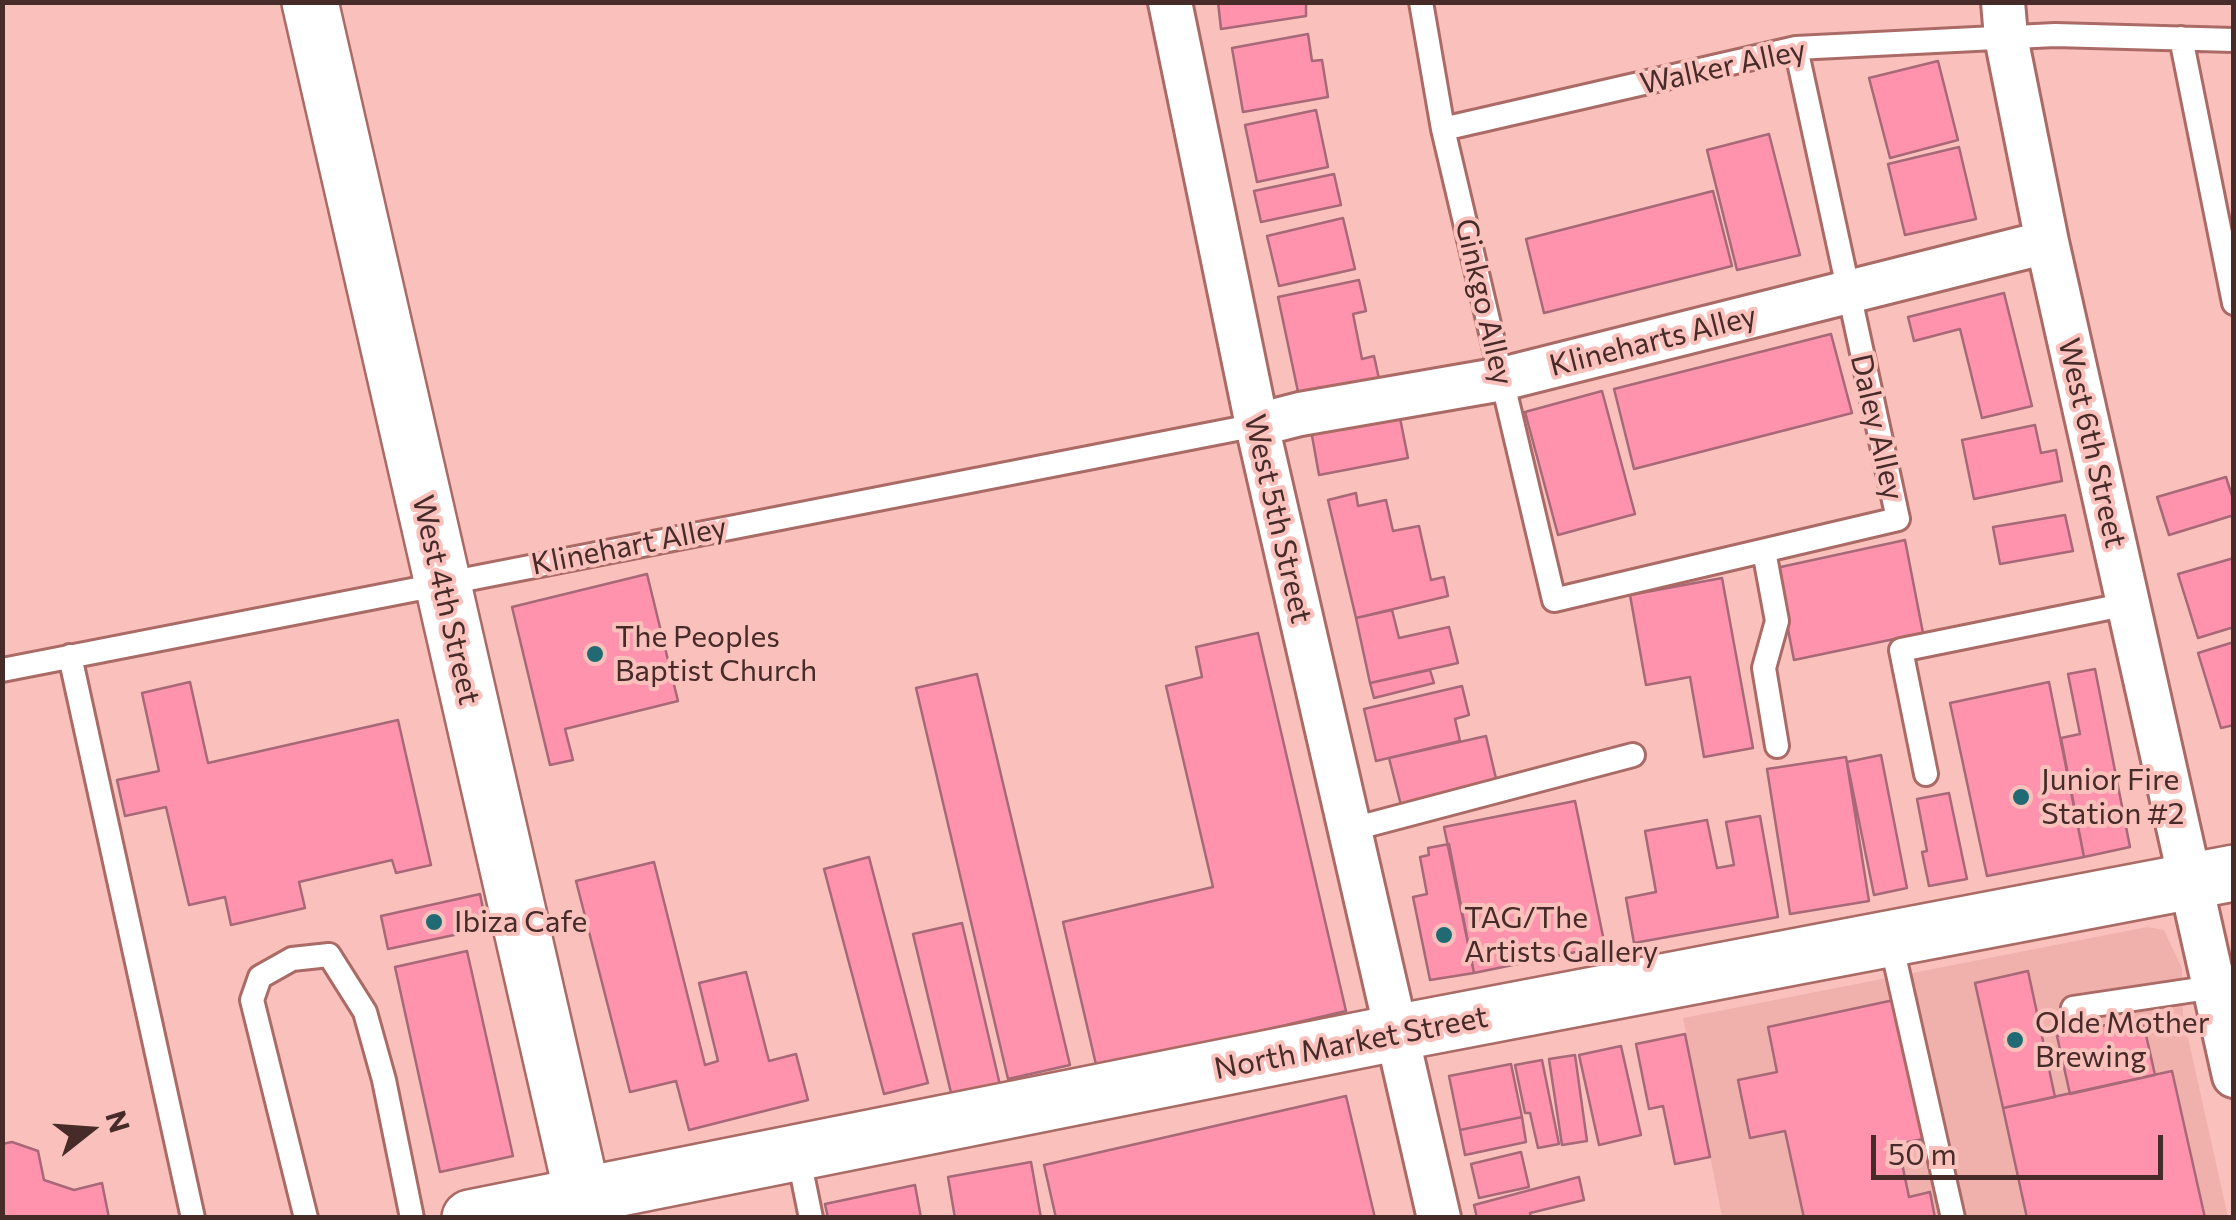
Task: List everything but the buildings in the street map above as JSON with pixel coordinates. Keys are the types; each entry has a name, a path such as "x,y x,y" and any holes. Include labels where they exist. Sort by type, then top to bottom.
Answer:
{"main road":[{"name":"West 4th Street","path":"310,2 586,1207"},
{"name":"North Market Street","path":"470,1218 586,1207 798,1154 1395,1033 2212,877"}],"street":[{"name":"West 5th Street","path":"1170,2 1257,425 1440,1218"},
{"name":"West 6th Street","path":"2005,20 2047,242 2128,604 2212,877 2214,988 2234,1076"},
{"name":"Klineharts Alley","path":"1257,425 1300,414 1502,380 2047,242"}],"lane":[{"name":"Ginkgo Alley","path":"1420,2 1443,130 1554,600"},
{"name":"Walker Alley","path":"1443,130 1796,48 2005,20"},
{"path":"2005,20 2234,40"},
{"path":"2181,38 2234,302"},
{"name":"Daley Alley","path":"1554,600 1898,520 1796,48"},
{"name":"Klinehart Alley","path":"2,670 1257,425"},
{"path":"1764,551 1777,621 1764,668 1777,746"},
{"path":"1926,774 1901,650 2128,604"},
{"path":"70,656 193,1218"},
{"path":"1349,830 1632,756"},
{"path":"1890,938 1953,1218"},
{"path":"306,1218 252,1000 260,977 292,959 329,955 366,1012 412,1218"},
{"path":"2073,1008 2214,988"},
{"path":"798,1154 811,1218"}],"shaded area":[{"path":"2147,927 2164,930 2182,968 2183,1015 2228,1217 1722,1217 1683,1018"}],"place":[{"name":"The Peoples Baptist Church","path":"595,654"},
{"name":"Junior Fire Station #2","path":"2021,797"},
{"name":"Ibiza Cafe","path":"434,922"},
{"name":"TAG/The Artists Gallery","path":"1444,935"},
{"name":"Olde Mother Brewing","path":"2015,1040"}]}
